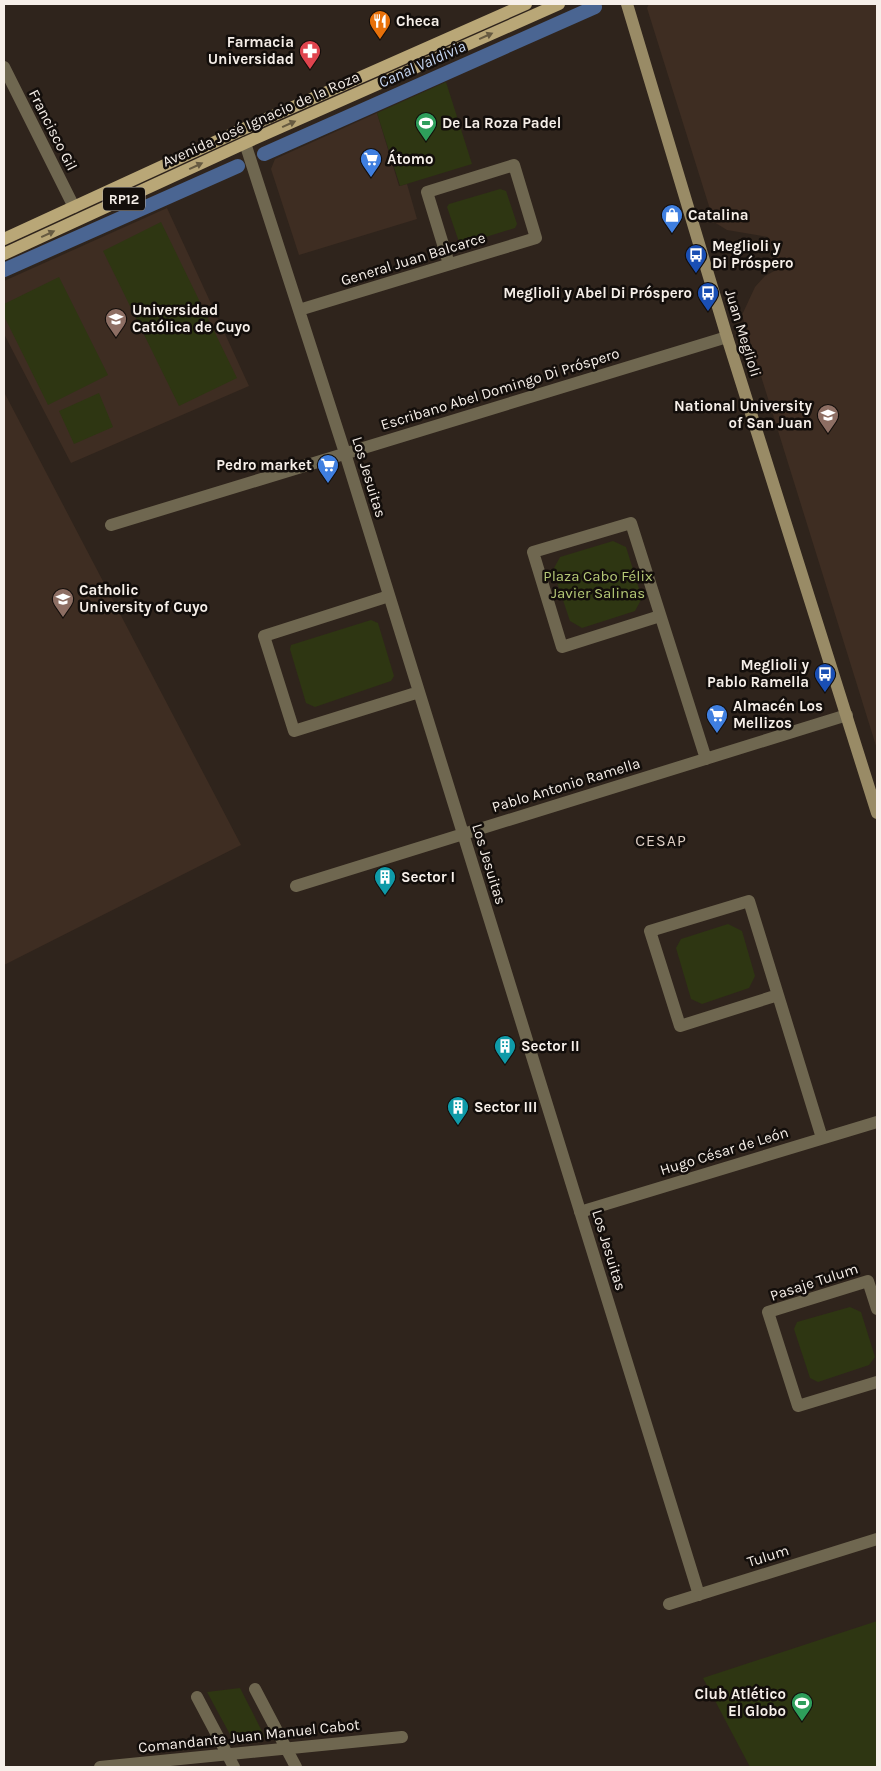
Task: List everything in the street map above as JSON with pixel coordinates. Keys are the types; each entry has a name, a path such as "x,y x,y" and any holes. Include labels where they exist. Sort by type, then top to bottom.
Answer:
{"main road":[{"name":"Avenida José Ignacio de la Roza","path":"4,239 241,130 526,4"},
{"name":"Avenida José Ignacio de la Roza","path":"4,254 245,143 559,4"},
{"name":"Juan Meglioli","path":"627,4 726,336 877,814"}],"street":[{"name":"Francisco Gil","path":"4,67 74,207"},
{"name":"Los Jesuitas","path":"245,143 345,453 699,1595"},
{"name":"General Juan Balcarce","path":"299,310 536,238 514,165 426,192 449,264"},
{"name":"Escribano Abel Domingo Di Próspero","path":"111,525 726,336"},
{"path":"660,616 562,646 533,552 631,523 706,759"},
{"path":"389,596 264,636 294,731 419,692"},
{"name":"Pablo Antonio Ramella","path":"296,886 847,716"},
{"path":"778,995 680,1026 650,932 749,901 778,995 822,1138"},
{"name":"Hugo César de León","path":"580,1212 877,1122"},
{"name":"Pasaje Tulum","path":"877,1309 868,1281 768,1312 798,1406 877,1382"},
{"name":"Tulum","path":"669,1604 877,1539"},
{"path":"255,1689 296,1767"},
{"path":"197,1697 234,1767"},
{"name":"Comandante Juan Manuel Cabot","path":"100,1767 402,1737"}],"shaded area":[{"name":"National University of San Juan","path":"649,4 877,4 877,749 742,315 755,287 765,276 780,268 768,237 727,230 714,222 647,8"},
{"path":"377,113 399,186 407,184 417,219 299,255 271,169 275,159"},
{"name":"Universidad Católica de Cuyo","path":"167,208 249,386 71,463 4,334 4,281"},
{"name":"Catholic University of Cuyo","path":"4,392 241,845 4,965"}],"green space":[{"name":"De La Roza Padel","path":"446,82 472,164 400,186 377,113"},
{"path":"500,189 506,191 517,224 515,228 463,244 459,242 447,207 449,204"},
{"path":"161,222 237,378 179,406 103,251"},
{"path":"59,277 108,375 48,405 4,316 4,304"},
{"path":"99,393 113,427 74,444 59,411"},
{"name":"Plaza Cabo Félix Javier Salinas","path":"613,541 626,547 642,598 635,611 582,628 570,621 553,570 560,557"},
{"path":"371,620 378,623 394,676 391,681 315,707 306,703 290,649 291,645"},
{"path":"728,924 742,931 755,976 749,988 702,1004 691,999 676,948 681,939"},
{"path":"850,1307 861,1312 875,1357 869,1365 818,1382 810,1378 794,1329 797,1322"},
{"name":"Club Atlético El Globo","path":"877,1621 877,1767 750,1767 703,1678"},
{"path":"240,1688 265,1737 233,1740 207,1692"}],"waterway":[{"name":"Canal Valdivia","path":"264,154 595,7"},
{"name":"Canal Valdivia","path":"4,270 238,166"}],"place":[{"name":"Checa","path":"380,40"},
{"name":"Farmacia Universidad","path":"310,70"},
{"name":"De La Roza Padel","path":"426,142"},
{"name":"Átomo","path":"371,178"},
{"name":"Catalina","path":"672,234"},
{"name":"Meglioli y Di Próspero","path":"696,274"},
{"name":"Meglioli y Abel Di Próspero","path":"708,312"},
{"name":"Universidad Católica de Cuyo","path":"116,338"},
{"name":"National University of San Juan","path":"828,434"},
{"name":"Pedro market","path":"328,484"},
{"name":"Catholic University of Cuyo","path":"63,618"},
{"name":"Meglioli y Pablo Ramella","path":"825,693"},
{"name":"Almacén Los Mellizos","path":"717,734"},
{"name":"Sector I","path":"385,896"},
{"name":"Sector II","path":"505,1065"},
{"name":"Sector III","path":"458,1126"},
{"name":"Club Atlético El Globo","path":"802,1722"}],"district":[{"name":"CESAP","path":"661,840"}]}
